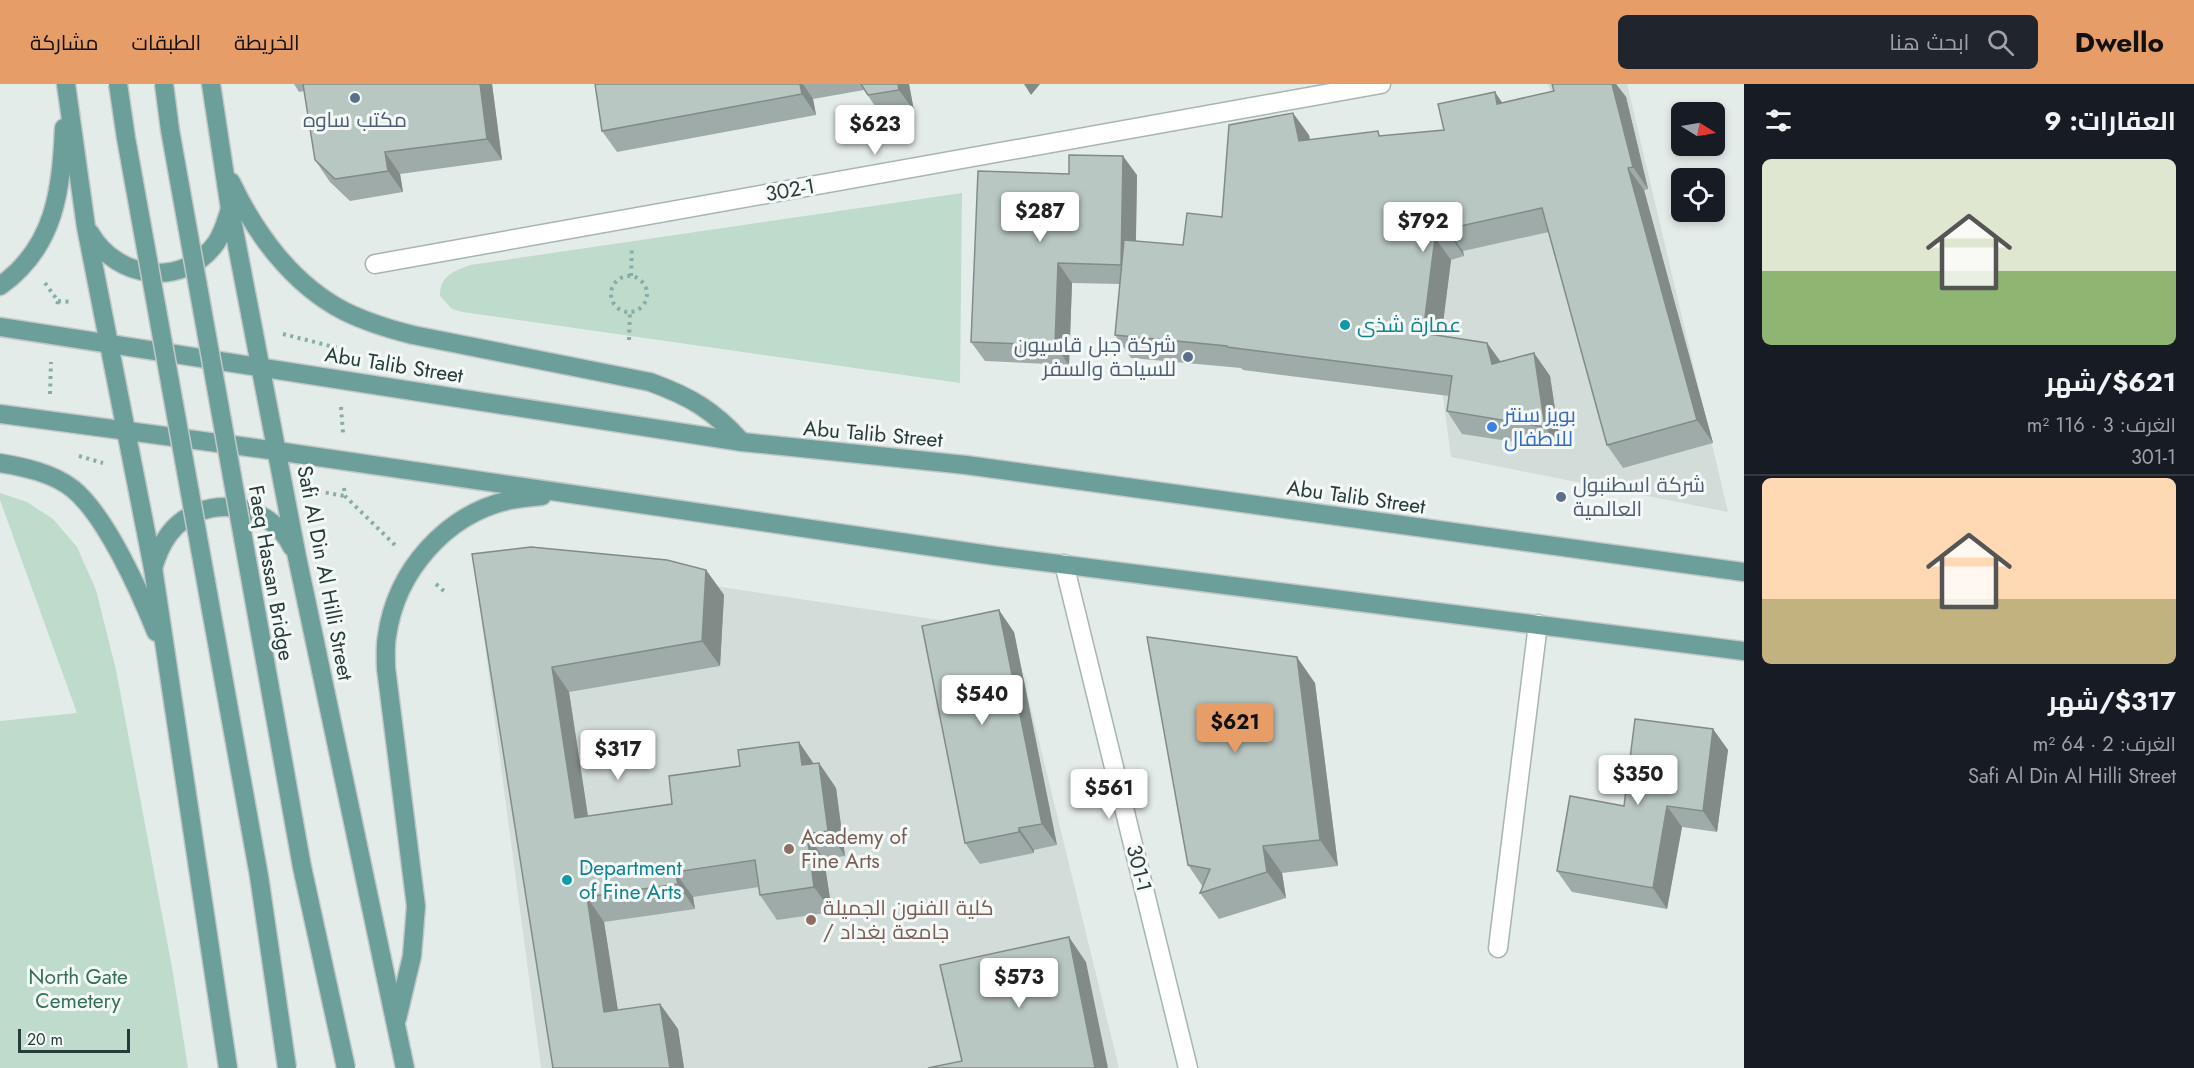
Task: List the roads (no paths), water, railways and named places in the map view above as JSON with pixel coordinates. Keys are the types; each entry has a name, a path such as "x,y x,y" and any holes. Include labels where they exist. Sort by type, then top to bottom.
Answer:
{"main road":[{"path":"66,84 86,227 153,568 228,1068"},
{"path":"0,286 26,263 45,236 57,205 62,163 66,84"},
{"path":"118,84 214,634 259,876 287,1068"},
{"name":"Faeq Hassan Bridge","path":"164,84 221,419 302,867 346,1068"},
{"name":"Safi Al Din Al Hilli Street","path":"211,84 230,209 297,557 405,1068"},
{"path":"222,158 232,183 253,222 285,265 311,288 345,311 378,326 413,335 651,382 699,404 722,420 742,442"},
{"path":"86,227 96,244 110,258 126,268 145,273 165,273 184,268 201,259 215,244 225,227 230,209"},
{"name":"Abu Talib Street","path":"0,327 742,442 966,465 1744,572"},
{"path":"0,414 277,451 1064,564 1744,651"},
{"path":"0,463 48,476 73,489 93,510 134,584 165,656"},
{"path":"396,1024 412,956 416,906 386,668 387,636 394,604 408,575 427,549 451,527 479,511 509,500 568,494"},
{"path":"153,568 159,549 170,533 184,520 202,511 221,507 241,508 267,519 289,539 297,557"}],"street":[{"name":"302-1","path":"375,264 1381,84"},
{"name":"301-1","path":"1064,564 1188,1068"},
{"path":"1498,948 1538,624"}],"place":[{"name":"مكتب ساوه","path":"355,98"},
{"name":"عمارة شذى","path":"1345,325"},
{"name":"شركة جبل قاسيون للسياحة والسفر","path":"1188,357"},
{"name":"بويز سنتر للاطفال","path":"1492,427"},
{"name":"شركة اسطنبول العالمية","path":"1561,497"},
{"name":"Academy of Fine Arts","path":"789,849"},
{"name":"Department of Fine Arts","path":"567,880"},
{"name":"كلية الفنون الجميلة / جامعة بغداد","path":"811,920"}],"park label":[{"name":"North Gate Cemetery","path":"78,989"}]}
